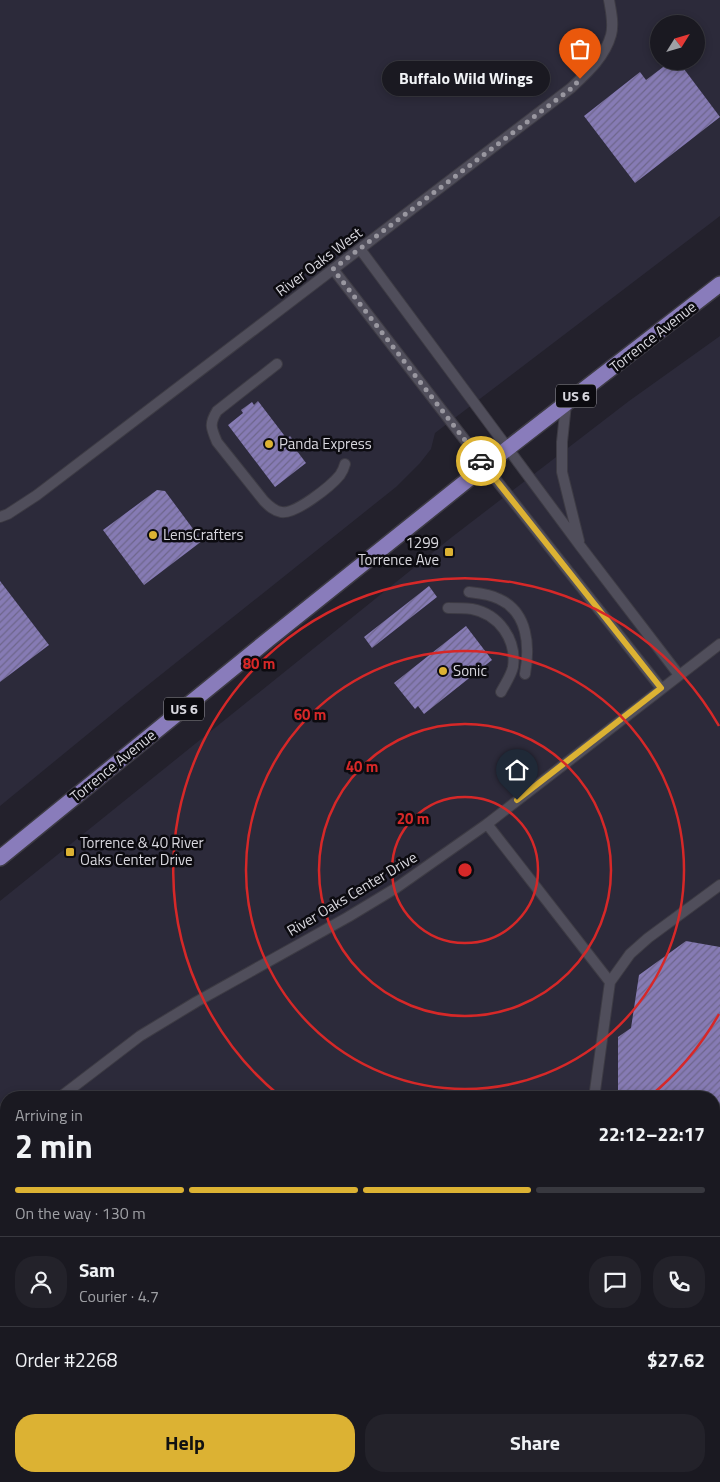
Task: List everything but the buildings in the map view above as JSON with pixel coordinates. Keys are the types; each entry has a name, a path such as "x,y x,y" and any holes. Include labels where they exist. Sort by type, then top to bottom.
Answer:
{"main road":[{"name":"Torrence Avenue","path":"0,858 261,645 485,466 720,284"}],"lane":[{"name":"River Oaks West","path":"0,517 8,514 37,495 572,88 590,71 602,55 611,34 610,0"},
{"path":"360,249 581,547 679,675"},
{"path":"333,269 485,466 661,688"},
{"path":"277,364 217,411 211,420 212,431 217,442 264,501 271,508 282,512 292,511 304,505 335,481 342,473 345,464"},
{"path":"566,404 562,442 562,472 581,547"},
{"path":"468,592 498,598 509,605 516,613 524,627 528,645 525,674"},
{"path":"448,608 471,609 491,616 507,633 512,644 513,668 501,692"},
{"name":"River Oaks Center Drive","path":"68,1091 140,1036 196,1002 344,920 396,888 487,824 720,644"},
{"path":"487,824 610,982"},
{"path":"595,1091 610,982 630,954 648,938 720,885"}],"shaded area":[{"path":"0,0 720,0 720,216 435,433 431,449 396,487 0,806"},
{"path":"720,336 720,1091 0,1091 0,901 452,537 629,401"}],"way so far":[{"path":"481,461 333,269 572,88 580,79"}],"place":[{"name":"Buffalo Wild Wings","path":"580,79"},
{"name":"Panda Express","path":"269,444"},
{"name":"LensCrafters","path":"153,535"},
{"name":"1299 Torrence Ave","path":"449,552"},
{"name":"Sonic","path":"443,671"},
{"name":"Torrence & 40 River Oaks Center Drive","path":"70,852"}],"route":[{"path":"481,461 661,688 517,800"}]}
